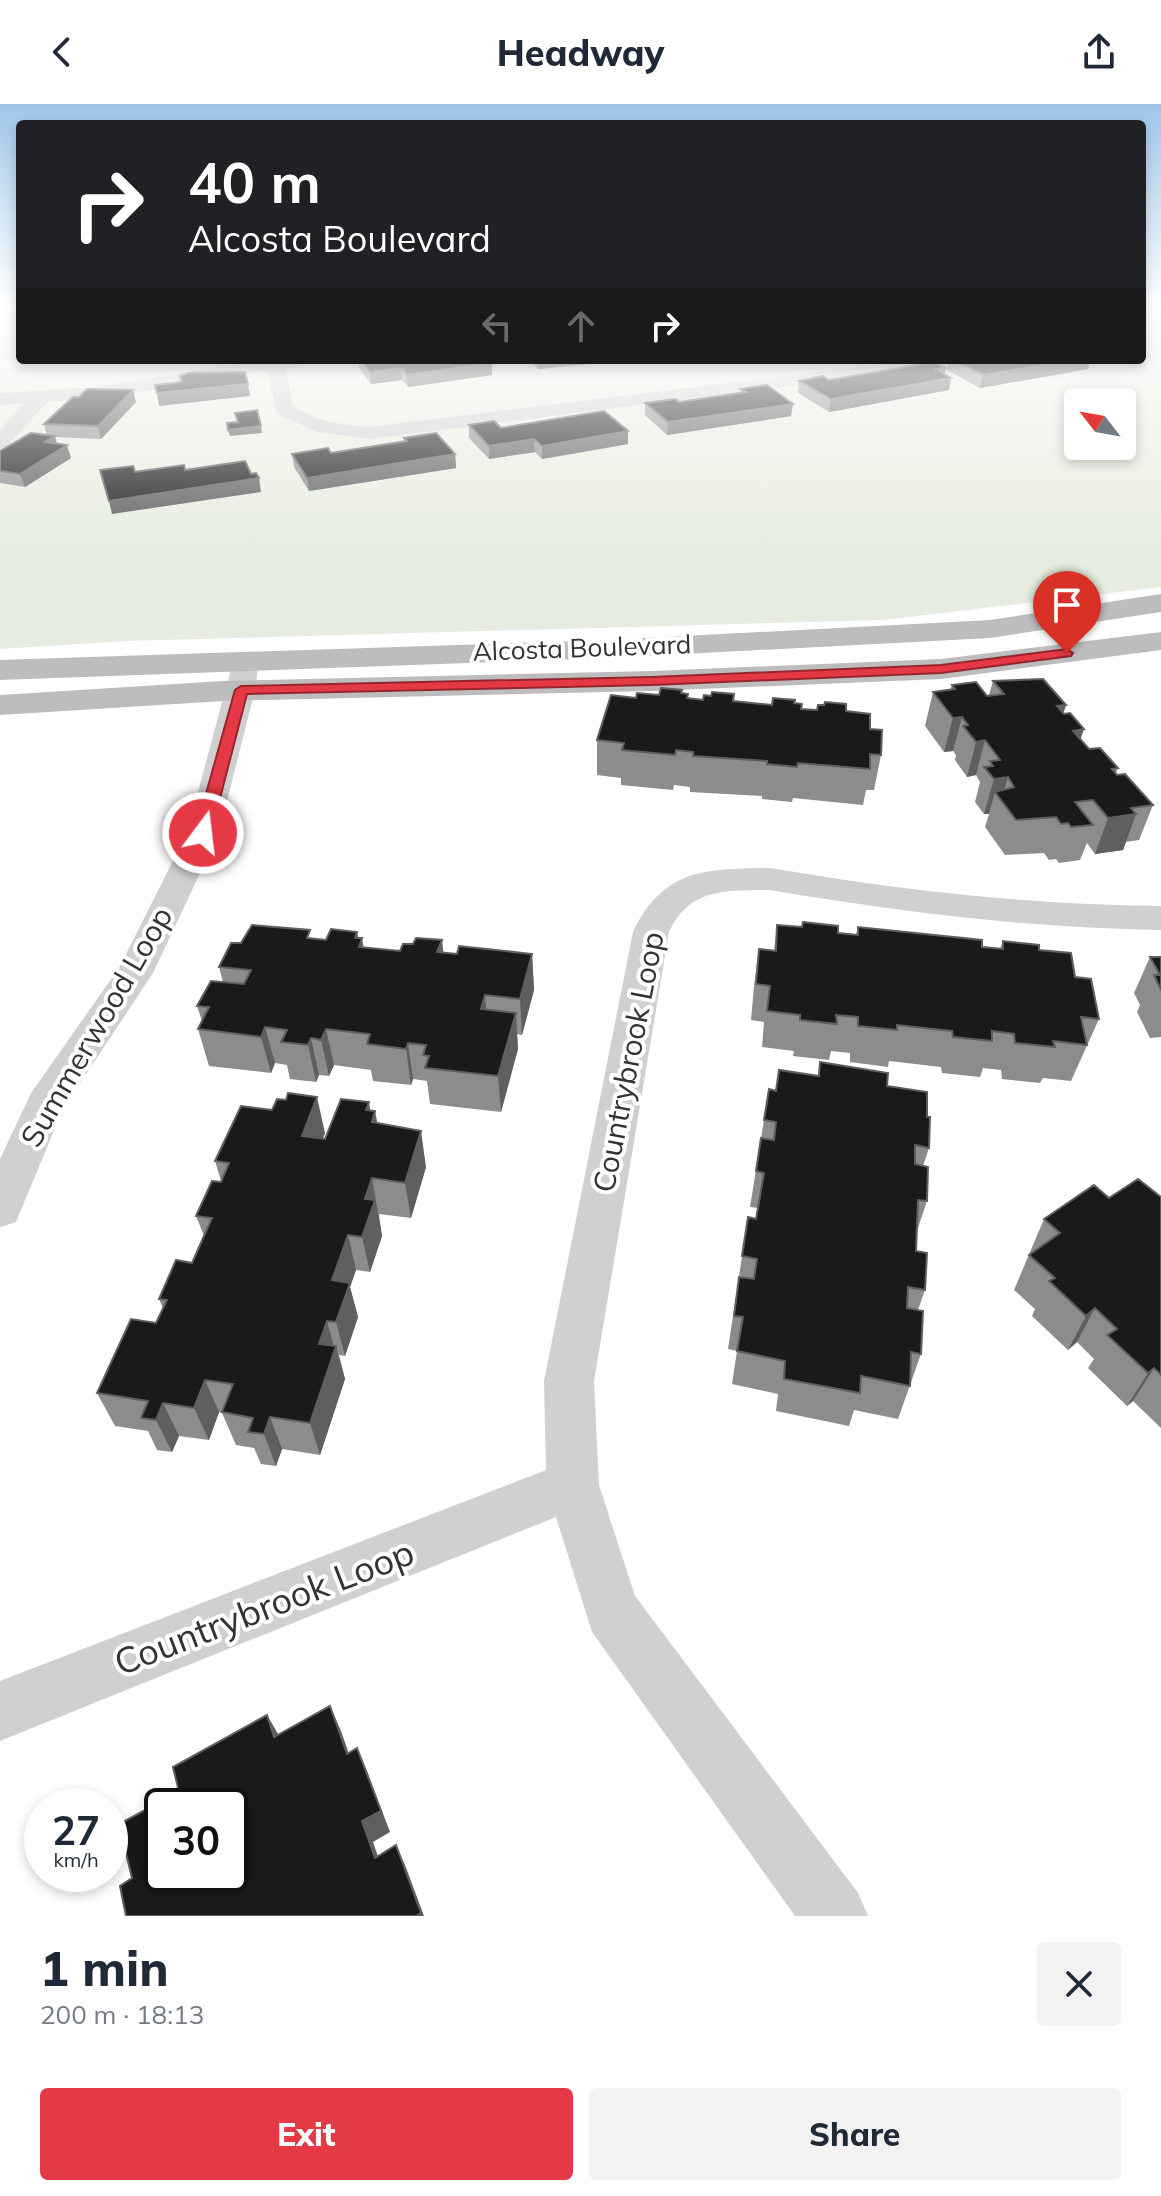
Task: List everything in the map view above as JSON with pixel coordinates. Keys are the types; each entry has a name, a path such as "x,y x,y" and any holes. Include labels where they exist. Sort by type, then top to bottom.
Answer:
{"main road":[{"name":"Alcosta Boulevard","path":"0,705 243,675 607,649 990,629 1161,603"},
{"name":"Alcosta Boulevard","path":"0,670 652,681 941,669 1161,641"}],"street":[{"path":"0,399 120,390"},
{"path":"284,390 284,409 302,422 330,430 369,433 736,390"},
{"path":"0,442 41,397"},
{"name":"Summerwood Loop","path":"0,1209 45,1104 135,973 203,833 243,675"},
{"name":"Countrybrook Loop","path":"835,1916 612,1612 573,1485 569,1381 642,990 644,958 661,908 676,894 713,881 770,879 965,909 1036,916 1161,918"},
{"name":"Countrybrook Loop","path":"0,1711 573,1485"}],"shaded area":[{"path":"0,390 1064,390 1064,460 1136,460 1136,390 1161,390 1161,587 883,620 127,641 0,649"}],"building":[{"path":"86,390 133,390 98,426 44,424 73,397 79,397"},
{"path":"156,390 192,390 157,393"},
{"path":"742,390 773,390 793,404 668,422 645,403 676,399 679,402 746,392"},
{"path":"814,390 885,390 831,399"},
{"path":"257,410 261,426 228,430 227,423 238,422 235,413"},
{"path":"604,411 628,431 542,446 534,439 489,446 469,425 494,421 501,428"},
{"path":"31,433 55,436 45,442 67,445 20,474 0,471 0,451"},
{"path":"436,433 455,454 307,478 292,454 328,448 331,453 407,441 404,438"},
{"path":"245,461 251,474 256,473 259,478 109,501 100,470 133,466 135,472 184,465 185,470"},
{"path":"1043,679 1066,705 1057,706 1064,714 1070,713 1084,729 1073,731 1089,749 1100,748 1118,768 1112,769 1117,775 1125,774 1153,805 1131,808 1136,814 1108,818 1093,800 1075,802 1093,825 1071,827 1068,823 1061,824 1056,817 1016,820 995,792 1014,787 1008,777 994,779 984,767 993,766 990,761 1000,760 985,740 976,742 963,726 968,725 962,717 953,718 933,692 955,689 952,685 976,682 987,696 1004,694 993,681"},
{"path":"661,688 682,690 681,693 688,694 687,698 703,700 704,695 711,696 712,692 734,694 733,701 772,705 773,698 795,700 794,703 802,704 801,709 817,710 818,705 825,702 846,704 846,711 870,714 870,729 882,730 881,755 870,754 870,769 798,763 797,767 767,764 767,761 693,756 693,752 676,750 675,755 622,750 624,743 597,740 611,695 636,698 637,693 659,695"},
{"path":"803,922 838,926 838,933 858,935 858,927 982,940 982,947 1003,949 1003,941 1039,945 1039,950 1071,953 1075,977 1091,979 1099,1019 1081,1017 1087,1045 1053,1041 1055,1047 1015,1043 1014,1034 992,1031 992,1041 953,1037 952,1031 897,1025 897,1030 858,1026 858,1017 836,1015 837,1024 800,1020 800,1015 767,1011 770,986 756,984 759,949 776,951 777,925 802,927"},
{"path":"252,925 310,930 307,938 326,940 331,929 357,932 355,938 362,938 359,947 400,951 403,944 413,944 416,938 442,940 437,952 457,954 459,946 532,954 520,999 485,995 481,1009 516,1013 498,1076 425,1068 429,1056 423,1055 426,1045 408,1043 406,1049 367,1044 370,1034 326,1029 321,1040 311,1038 308,1045 281,1042 287,1030 265,1027 261,1037 198,1029 209,1007 197,1006 211,981 244,984 251,970 219,967 231,943 241,943"},
{"path":"1150,957 1161,957 1161,990 1154,975 1160,975"},
{"path":"820,1062 888,1073 887,1086 927,1092 929,1148 915,1145 915,1164 928,1167 927,1201 918,1200 916,1251 927,1253 925,1290 908,1287 907,1308 923,1311 921,1354 911,1352 910,1386 861,1376 860,1393 784,1379 785,1361 737,1351 743,1317 734,1316 739,1277 754,1279 757,1259 742,1256 748,1217 756,1219 764,1173 756,1171 761,1138 774,1140 776,1122 764,1120 769,1089 776,1091 779,1070 819,1076"},
{"path":"288,1093 317,1097 302,1136 325,1139 341,1099 369,1102 366,1110 375,1111 372,1122 421,1131 405,1183 372,1178 365,1199 375,1200 362,1237 348,1235 332,1280 350,1283 336,1322 327,1321 319,1344 336,1346 310,1423 270,1417 264,1434 248,1432 253,1418 222,1412 233,1384 205,1380 194,1408 163,1403 156,1420 141,1418 148,1401 97,1393 131,1319 156,1323 167,1300 159,1299 176,1260 192,1263 212,1218 196,1216 212,1181 221,1182 229,1163 215,1161 241,1106 272,1110 277,1099 286,1100"},
{"path":"1138,1179 1161,1197 1161,1375 1154,1368 1148,1373 1107,1335 1117,1329 1095,1308 1086,1316 1049,1281 1055,1278 1029,1255 1060,1233 1044,1219 1094,1185 1109,1198"},
{"path":"330,1706 347,1754 357,1748 381,1811 362,1821 375,1858 396,1845 421,1913 416,1916 126,1916 121,1892 128,1892 128,1881 132,1878 128,1861 128,1819 144,1811 144,1892 248,1892 248,1788 178,1788 173,1767 267,1715 274,1737"}],"route":[{"path":"203,833 241,690 652,681 941,669 1067,653"}]}
